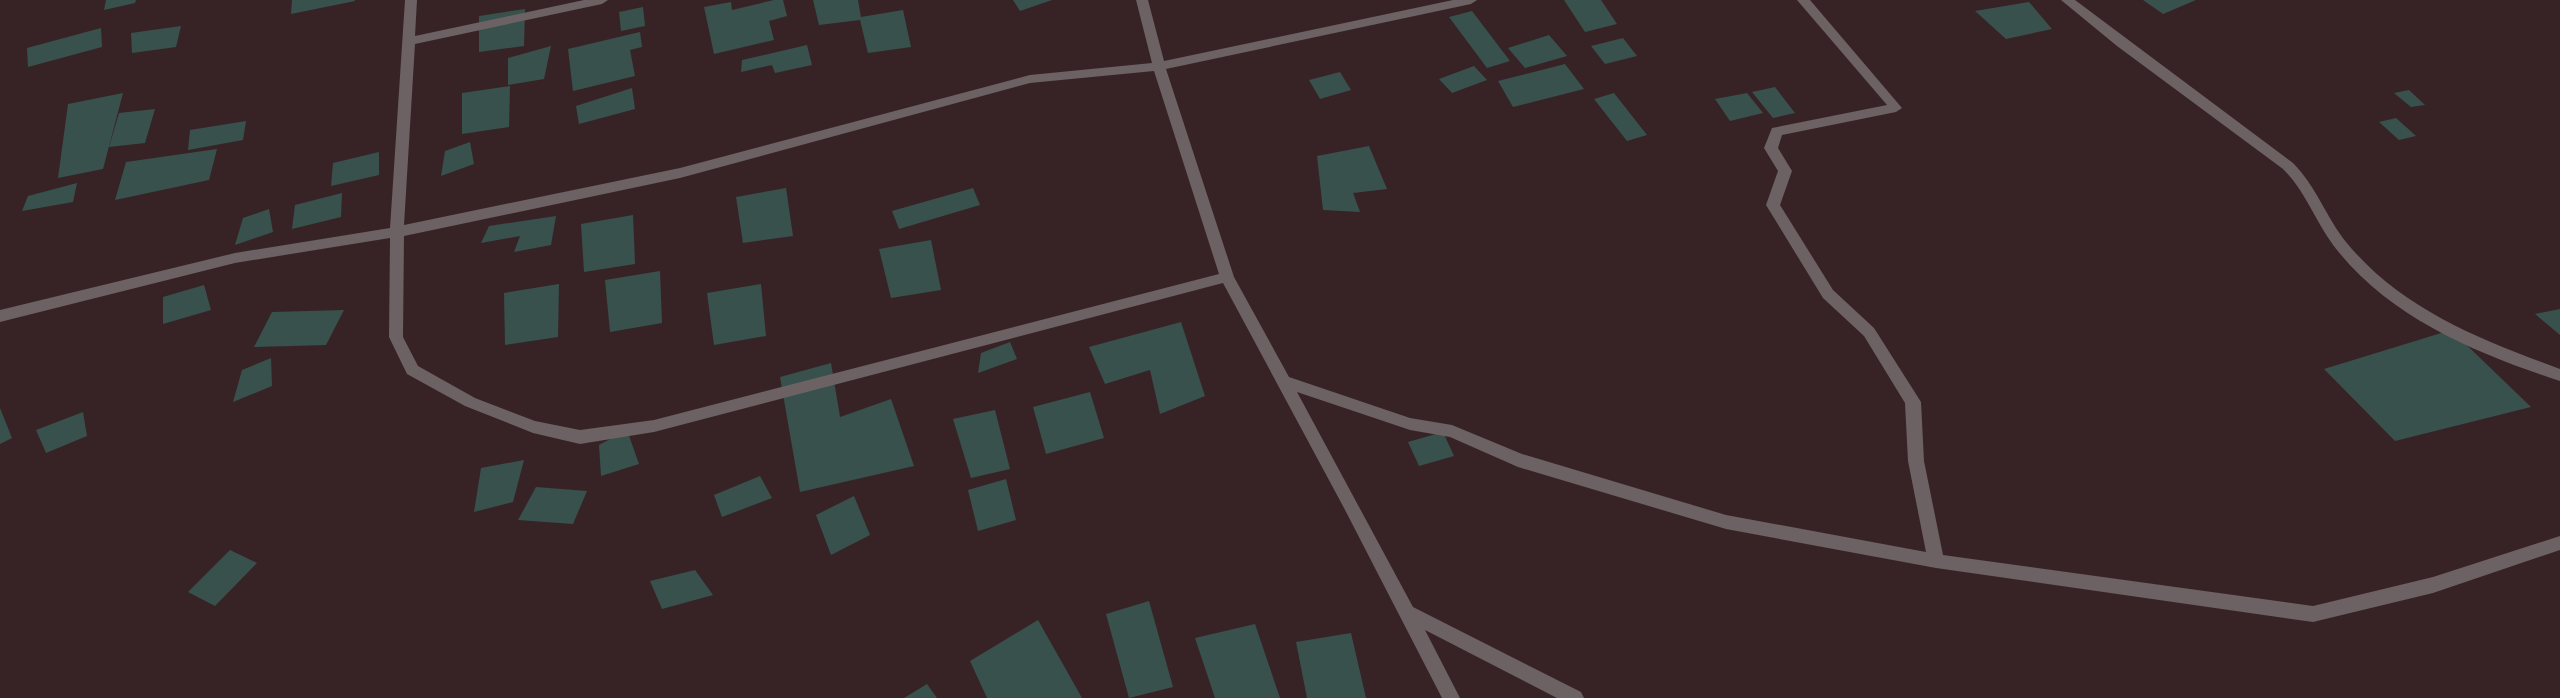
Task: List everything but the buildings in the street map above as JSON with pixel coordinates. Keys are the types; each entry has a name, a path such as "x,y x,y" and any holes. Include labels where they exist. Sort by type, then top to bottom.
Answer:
{"street":[{"path":"411,0 397,232 396,337 412,370 470,402 533,427 580,437 654,426 1227,277"},
{"path":"409,41 602,0"},
{"path":"1142,0 1159,66 1227,277 1451,698"},
{"path":"0,316 235,258 397,232 680,173 1030,79 1159,66 1471,0"},
{"path":"1803,0 1896,108 1777,131 1771,148 1785,171 1773,206 1828,294 1869,332 1912,402 1916,461 1936,561"},
{"path":"2067,0 2115,41 2231,120 2290,167 2341,245 2381,289 2430,321 2560,375"},
{"path":"1283,381 1410,424 1452,431 1518,460 1726,522 1936,561 2313,614 2433,585 2560,543"},
{"path":"1406,612 1575,698"}]}
